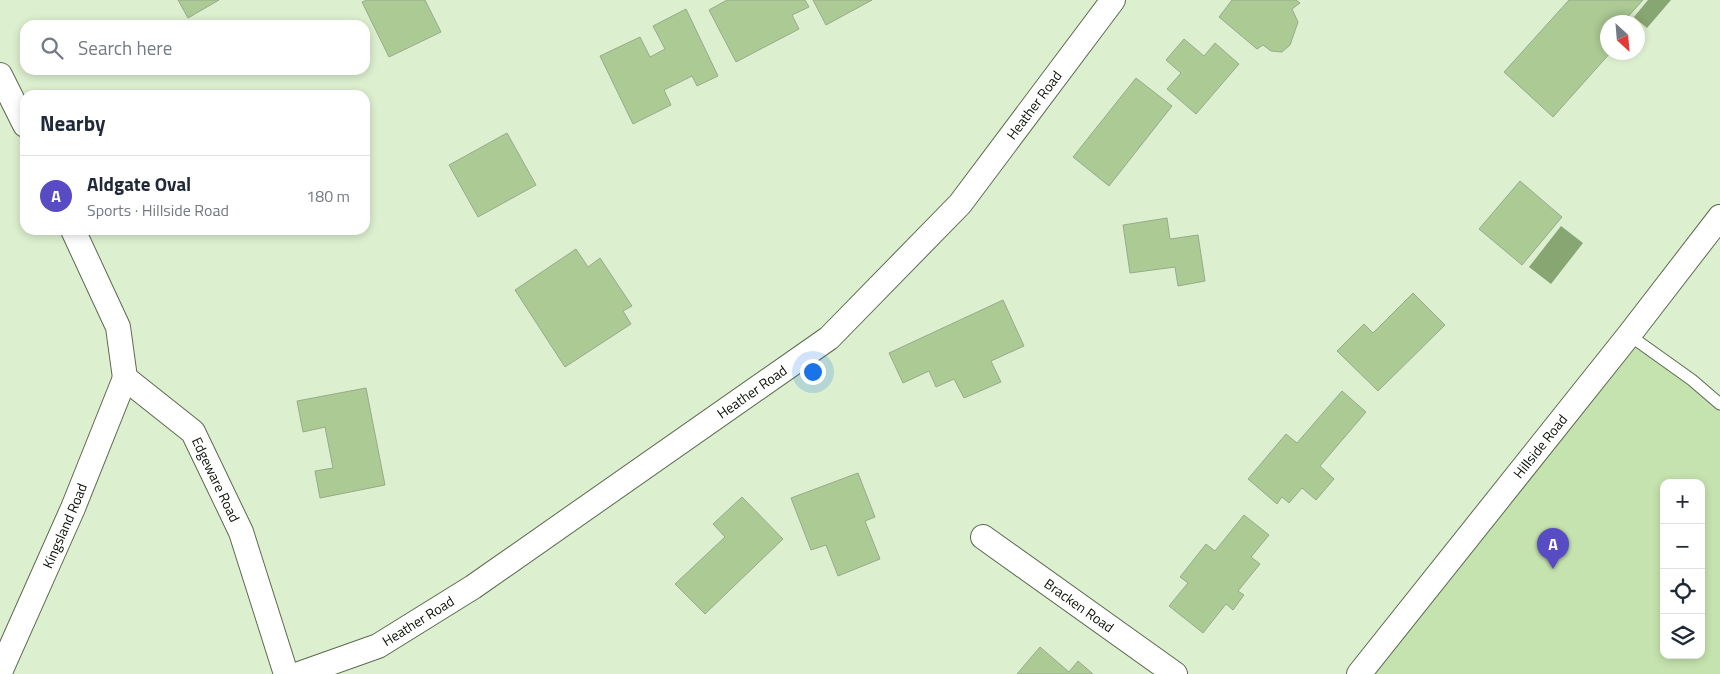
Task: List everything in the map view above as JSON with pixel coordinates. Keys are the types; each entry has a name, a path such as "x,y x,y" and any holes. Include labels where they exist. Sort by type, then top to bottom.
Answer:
{"street":[{"name":"Heather Road","path":"299,674 378,646 473,587 829,338 960,204 1113,0"},
{"path":"0,75 20,115"},
{"name":"Hillside Road","path":"1359,674 1630,335 1720,217"},
{"path":"75,235 118,327 125,378"},
{"name":"Kingsland Road","path":"0,672 73,508 125,378"},
{"name":"Edgeware Road","path":"125,378 193,432 240,532 286,674"},
{"name":"Bracken Road","path":"983,537 1175,674"}],"lane":[{"path":"1630,335 1692,380 1720,404"}],"shaded area":[{"path":"1648,0 1671,0 1647,28 1645,26 1645,15 1636,15"},
{"path":"1561,226 1583,243 1551,284 1529,267"},
{"path":"1629,335 1720,404 1720,674 1359,674"}],"building":[{"path":"178,0 219,0 188,18"},
{"path":"367,0 425,0 441,32 389,57 362,2"},
{"path":"727,0 805,0 809,7 792,15 799,29 736,62 709,10"},
{"path":"813,0 872,0 826,25"},
{"path":"1232,0 1296,0 1300,3 1292,9 1298,22 1290,45 1282,52 1271,51 1263,45 1257,49 1219,17"},
{"path":"1569,0 1643,0 1629,15 1600,15 1600,60 1604,60 1553,117 1504,72"},
{"path":"686,9 718,76 697,86 692,76 664,90 671,105 633,124 600,56 640,37 650,57 665,49 653,26"},
{"path":"1184,39 1204,56 1215,43 1239,64 1196,114 1167,89 1181,73 1166,60"},
{"path":"1136,78 1172,106 1109,186 1073,157"},
{"path":"507,133 536,185 478,217 449,165"},
{"path":"1520,181 1562,217 1522,265 1479,229"},
{"path":"1167,218 1170,239 1198,235 1205,281 1178,286 1175,267 1130,273 1123,225"},
{"path":"576,249 588,267 600,258 632,306 623,311 631,324 565,367 515,290"},
{"path":"1413,293 1445,325 1378,391 1337,351 1364,324 1373,333"},
{"path":"1003,300 1024,346 991,361 1001,382 964,398 954,379 936,387 929,371 903,383 889,353"},
{"path":"366,388 385,485 320,498 315,471 333,468 325,427 303,432 297,401"},
{"path":"1342,391 1366,412 1320,466 1334,479 1316,500 1302,488 1289,503 1282,497 1277,504 1248,479 1286,434 1297,443"},
{"path":"858,473 875,517 865,521 880,559 838,576 826,545 811,550 791,498"},
{"path":"742,497 783,539 705,614 675,584 725,537 713,524"},
{"path":"1244,515 1269,535 1251,557 1260,564 1238,591 1244,595 1233,610 1226,604 1203,633 1169,606 1188,583 1180,577 1206,544 1215,551"},
{"path":"1040,647 1069,672 1078,661 1093,674 1017,674"}],"place":[{"name":"Aldgate Oval","path":"1553,569"}]}
